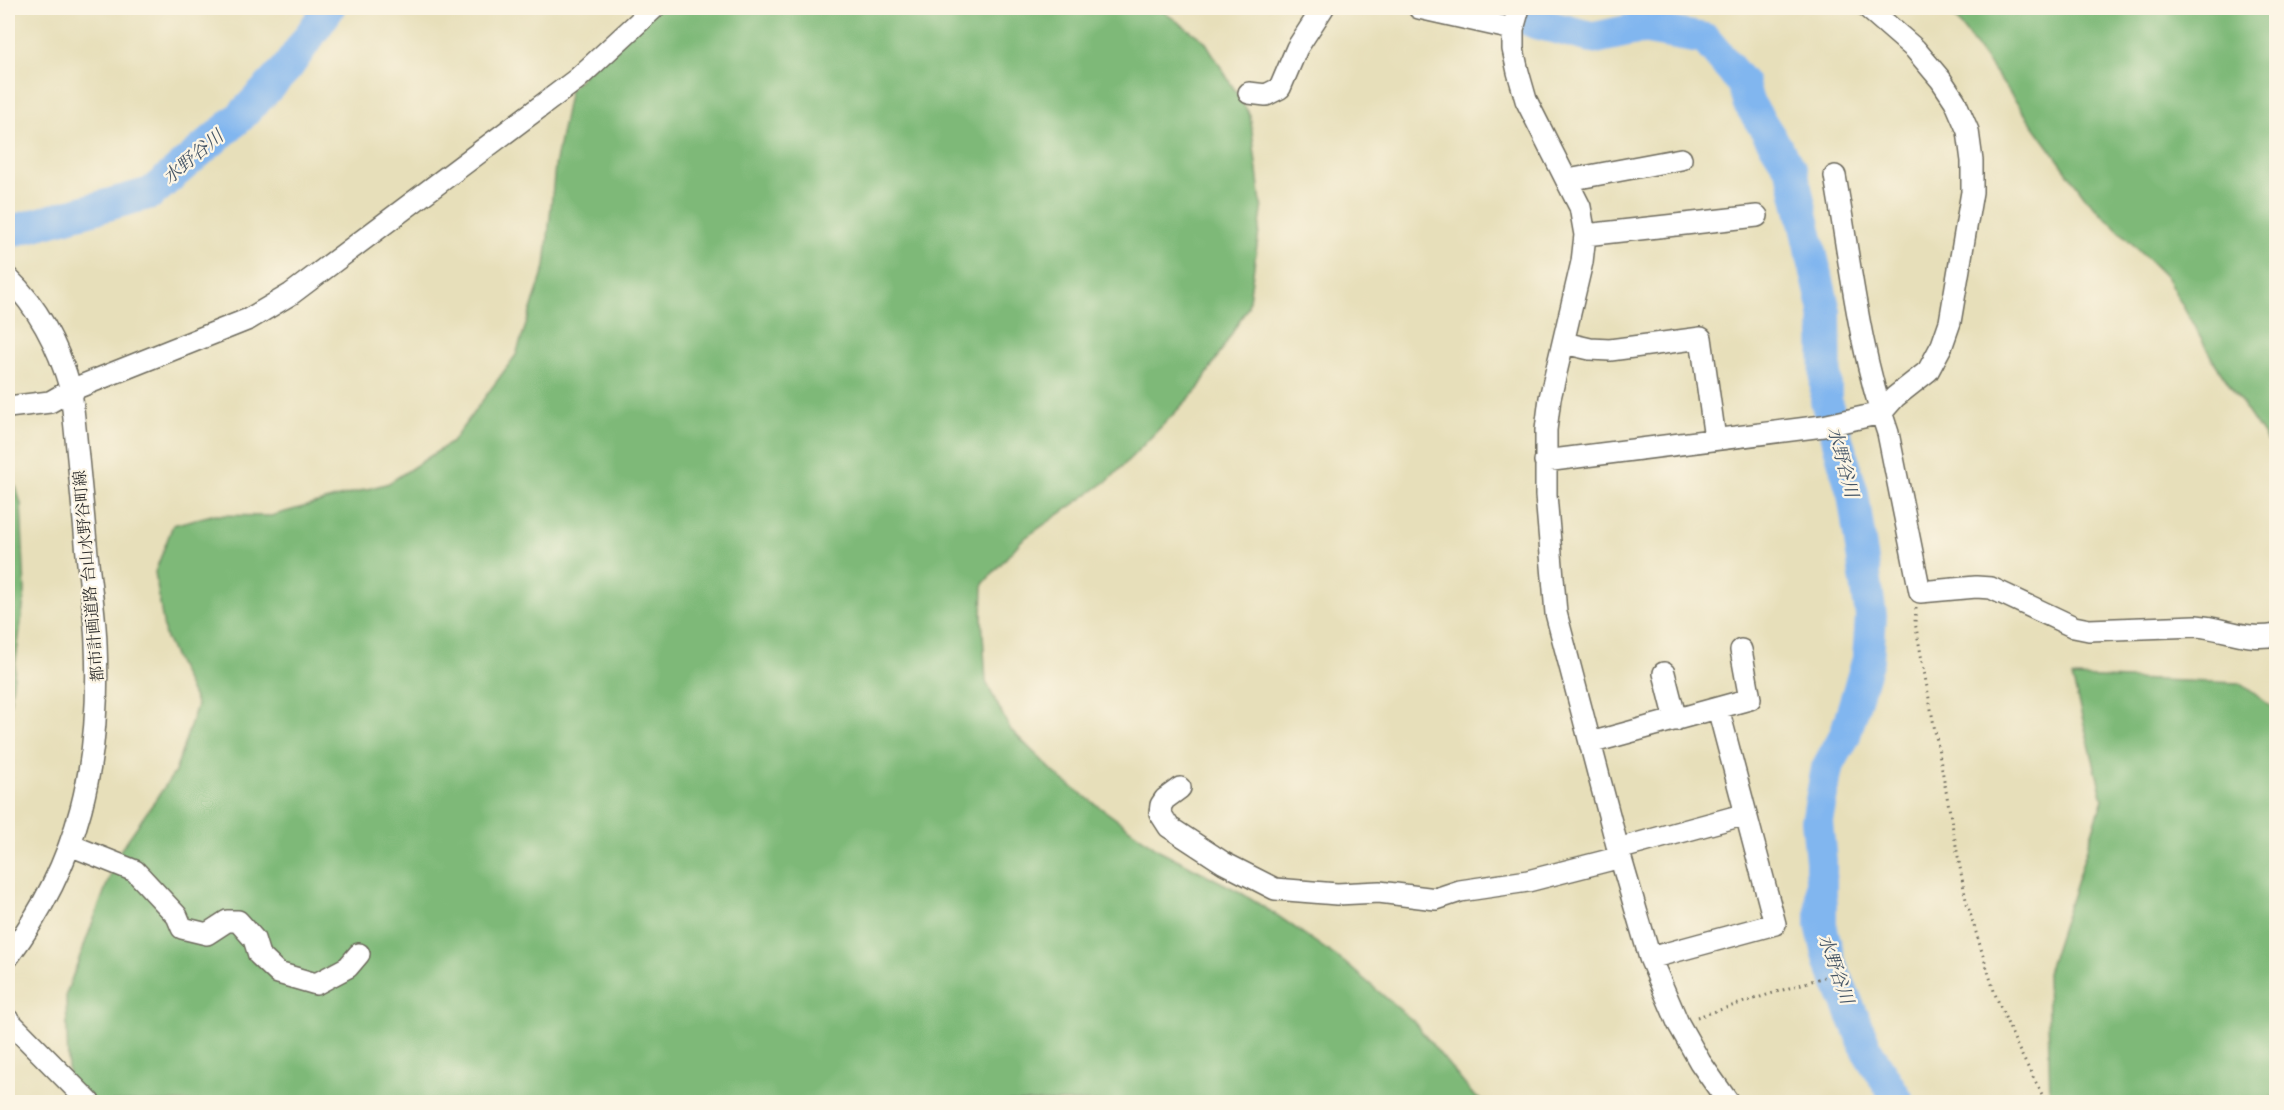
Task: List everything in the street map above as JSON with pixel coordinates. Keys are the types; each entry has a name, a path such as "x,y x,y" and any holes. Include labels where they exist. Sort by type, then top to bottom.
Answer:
{"street":[{"path":"8,407 50,402 71,390 249,318 291,294 576,79 654,8"},
{"path":"1249,93 1266,95 1280,88 1297,48 1323,8"},
{"path":"1419,8 1516,19 1513,49 1526,100 1580,207 1584,235 1582,262 1550,398 1546,430 1545,460 1556,613 1650,958 1678,1023 1700,1062 1728,1102"},
{"path":"1545,460 1831,424 1881,413 1895,397 1928,371 1942,345 1950,322 1972,192 1972,161 1968,131 1955,101 1941,80 1915,50 1868,8"},
{"path":"1568,180 1681,159"},
{"path":"1835,176 1864,346 1888,433 1920,592 1976,587 1991,588 2056,620 2089,630 2196,626 2240,636 2277,635"},
{"path":"1584,235 1757,216"},
{"name":"都市計画道路 台山水野谷町線","path":"8,278 21,291 52,336 71,390 96,642 97,704 90,771 70,845 57,879 32,925 8,957"},
{"path":"1564,343 1590,349 1610,350 1701,338 1715,439"},
{"path":"1590,743 1750,699 1741,650"},
{"path":"1664,673 1676,720"},
{"path":"1650,958 1775,924 1718,708"},
{"path":"1180,788 1164,799 1161,805 1160,813 1169,827 1224,863 1275,889 1337,894 1379,892 1436,898 1460,891 1528,881 1746,814"},
{"path":"70,845 135,871 177,916 182,928 207,934 227,921 238,921 254,939 259,955 278,973 316,984 348,967 359,954"},
{"path":"8,1020 89,1102"}],"path":[{"path":"1920,592 1915,622 1966,900 1995,994 2018,1048 2046,1102"},
{"path":"1678,1023 1824,977"}],"green space":[{"path":"648,8 1158,8 1205,41 1250,115 1262,211 1248,307 1198,389 1110,479 1022,540 983,584 982,618 986,682 1010,729 1061,779 1159,850 1238,891 1344,962 1413,1021 1474,1096 1484,1102 69,1102 66,994 119,852 175,772 197,705 165,636 155,572 173,525 212,515 271,516 389,483 452,442 516,355 545,267 555,166 570,89"},
{"path":"1948,8 2276,8 2276,439 2267,441 2213,360 2167,278 2086,198"},
{"path":"8,482 16,487 21,504 25,592 8,720"},
{"path":"2072,677 2240,683 2276,710 2276,1095 2264,1102 2057,1102 2050,1097 2047,973 2103,799"}],"waterway":[{"name":"水野谷川","path":"8,232 151,193 240,117 287,68 329,8"},
{"name":"水野谷川","path":"1498,8 1536,23 1595,38 1641,28 1705,39 1743,84 1748,102 1792,171 1825,311 1826,401 1853,494 1871,616 1868,659 1845,735 1827,768 1817,821 1821,861 1821,925 1830,962 1868,1052 1899,1102"}]}
